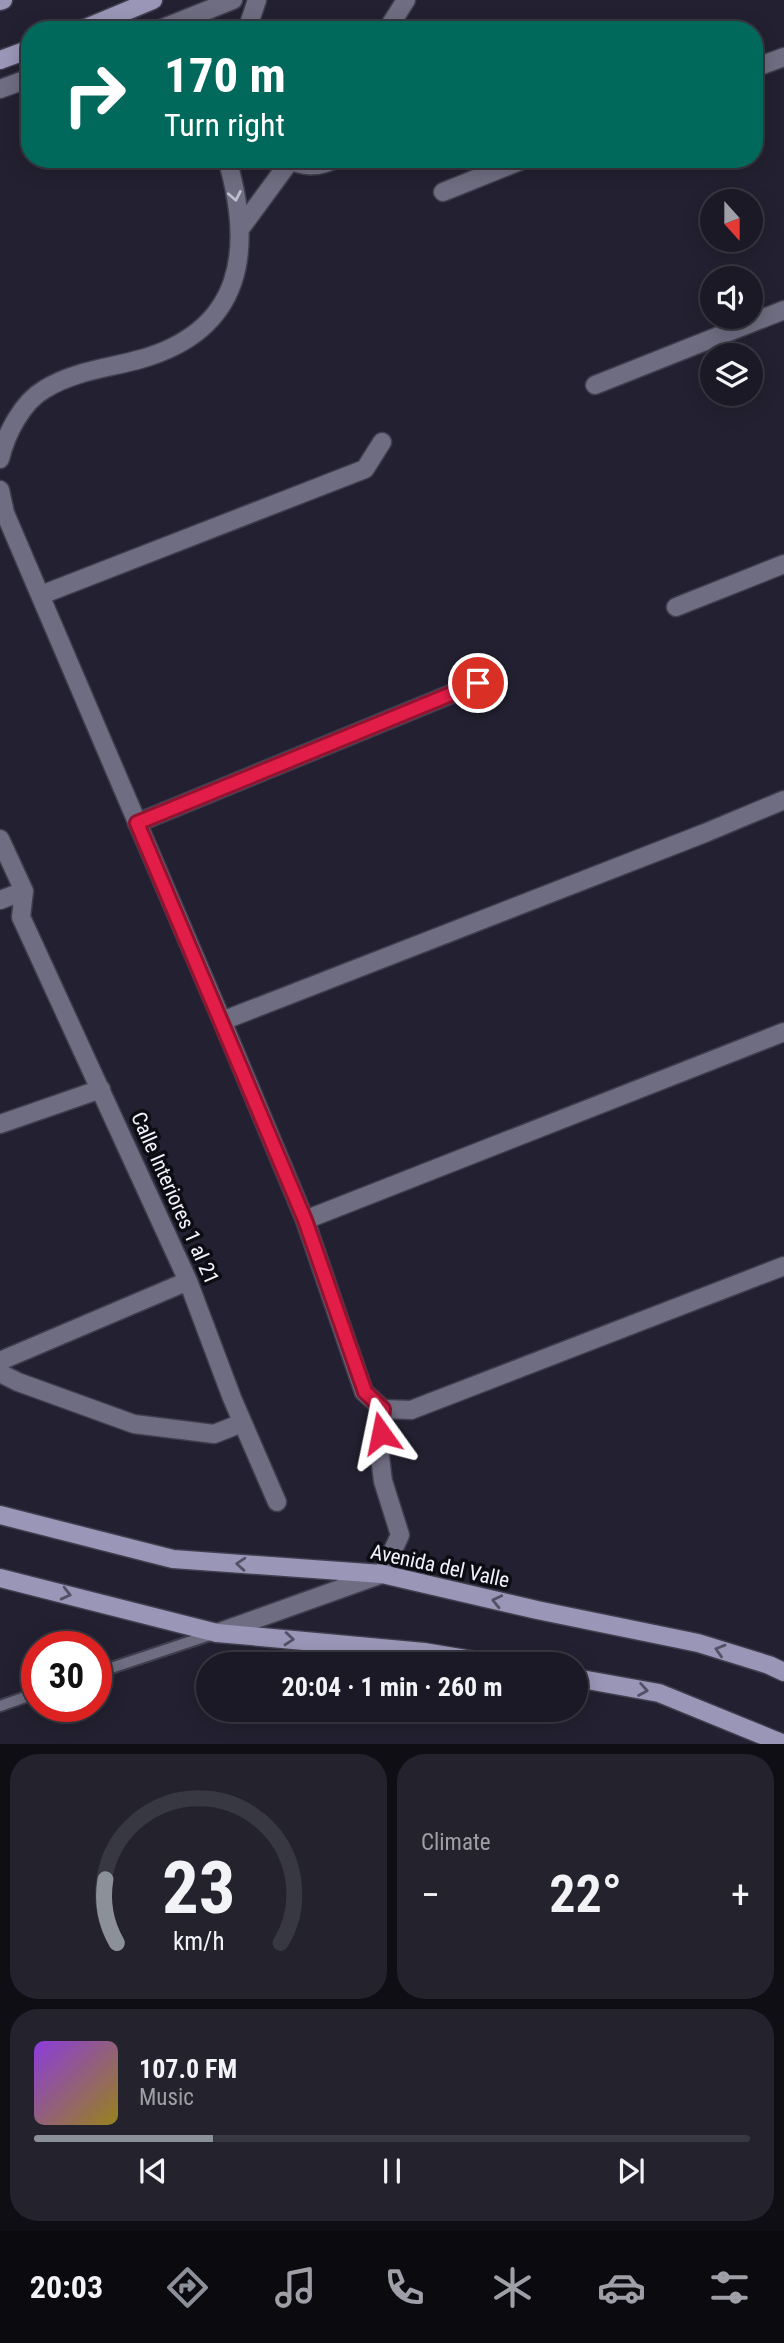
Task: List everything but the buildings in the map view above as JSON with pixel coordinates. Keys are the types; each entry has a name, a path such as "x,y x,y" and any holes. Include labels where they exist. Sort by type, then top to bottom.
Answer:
{"street":[{"path":"103,21 153,0"},
{"path":"180,21 233,0"},
{"path":"250,21 257,0"},
{"path":"393,21 406,0"},
{"path":"0,60 21,52"},
{"path":"763,65 784,57"},
{"path":"0,89 21,81"},
{"path":"0,459 19,414 43,389 82,373 175,348 209,323 224,303 237,270 240,229 237,199 229,168"},
{"path":"240,229 283,168"},
{"path":"443,192 503,168"},
{"path":"595,385 784,310"},
{"path":"41,595 365,469 382,442"},
{"path":"0,490 5,513 305,1220 365,1392 383,1409 411,1410 784,1266"},
{"path":"676,607 784,564"},
{"path":"137,823 478,683"},
{"path":"222,1021 784,800"},
{"path":"0,839 24,891 21,917 0,906"},
{"path":"0,900 24,891"},
{"name":"Calle Interiores 1 al 21","path":"21,917 188,1281 242,1423 277,1502"},
{"path":"305,1220 784,1032"},
{"path":"0,1124 101,1089"},
{"path":"0,1361 188,1281"},
{"path":"0,1373 134,1424 214,1434 242,1423"},
{"path":"217,1633 382,1574 400,1535 383,1482 380,1457 383,1409"},
{"name":"Avenida del Valle","path":"0,1515 173,1559 382,1574 537,1611 698,1643 784,1672"},
{"path":"0,1578 217,1633 430,1652"},
{"path":"588,1680 659,1693 784,1744"}],"lane":[{"path":"112,1668 217,1633"},
{"path":"0,1706 21,1699"}],"route":[{"path":"381,1433 383,1409 365,1392 305,1220 137,823 478,683"}]}
